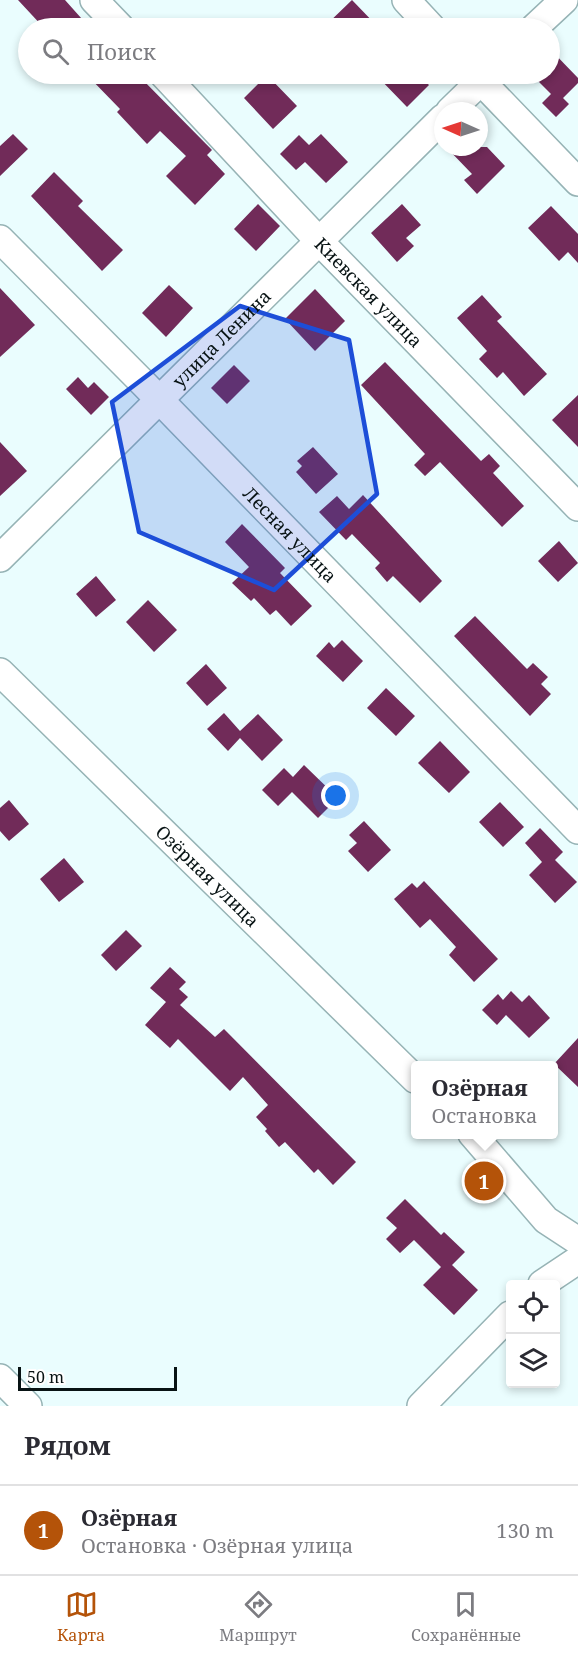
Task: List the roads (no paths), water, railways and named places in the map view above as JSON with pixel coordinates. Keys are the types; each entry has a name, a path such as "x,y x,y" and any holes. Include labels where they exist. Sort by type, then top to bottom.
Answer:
{"street":[{"path":"94,0 111,18"},
{"path":"406,0 423,18"},
{"path":"545,18 564,0"},
{"name":"Киевская улица","path":"172,84 319,241 578,507"},
{"path":"458,102 474,84"},
{"path":"488,84 578,182"},
{"name":"улица Ленина","path":"0,558 434,127"},
{"name":"Лесная улица","path":"0,239 159,399 578,830"},
{"name":"Озёрная улица","path":"0,672 411,1075"},
{"path":"476,1139 546,1220 578,1241"},
{"path":"548,1280 578,1260"},
{"path":"421,1406 506,1319"},
{"path":"0,1378 28,1406"}],"place":[{"name":"Озёрная","path":"484,1181"}]}
